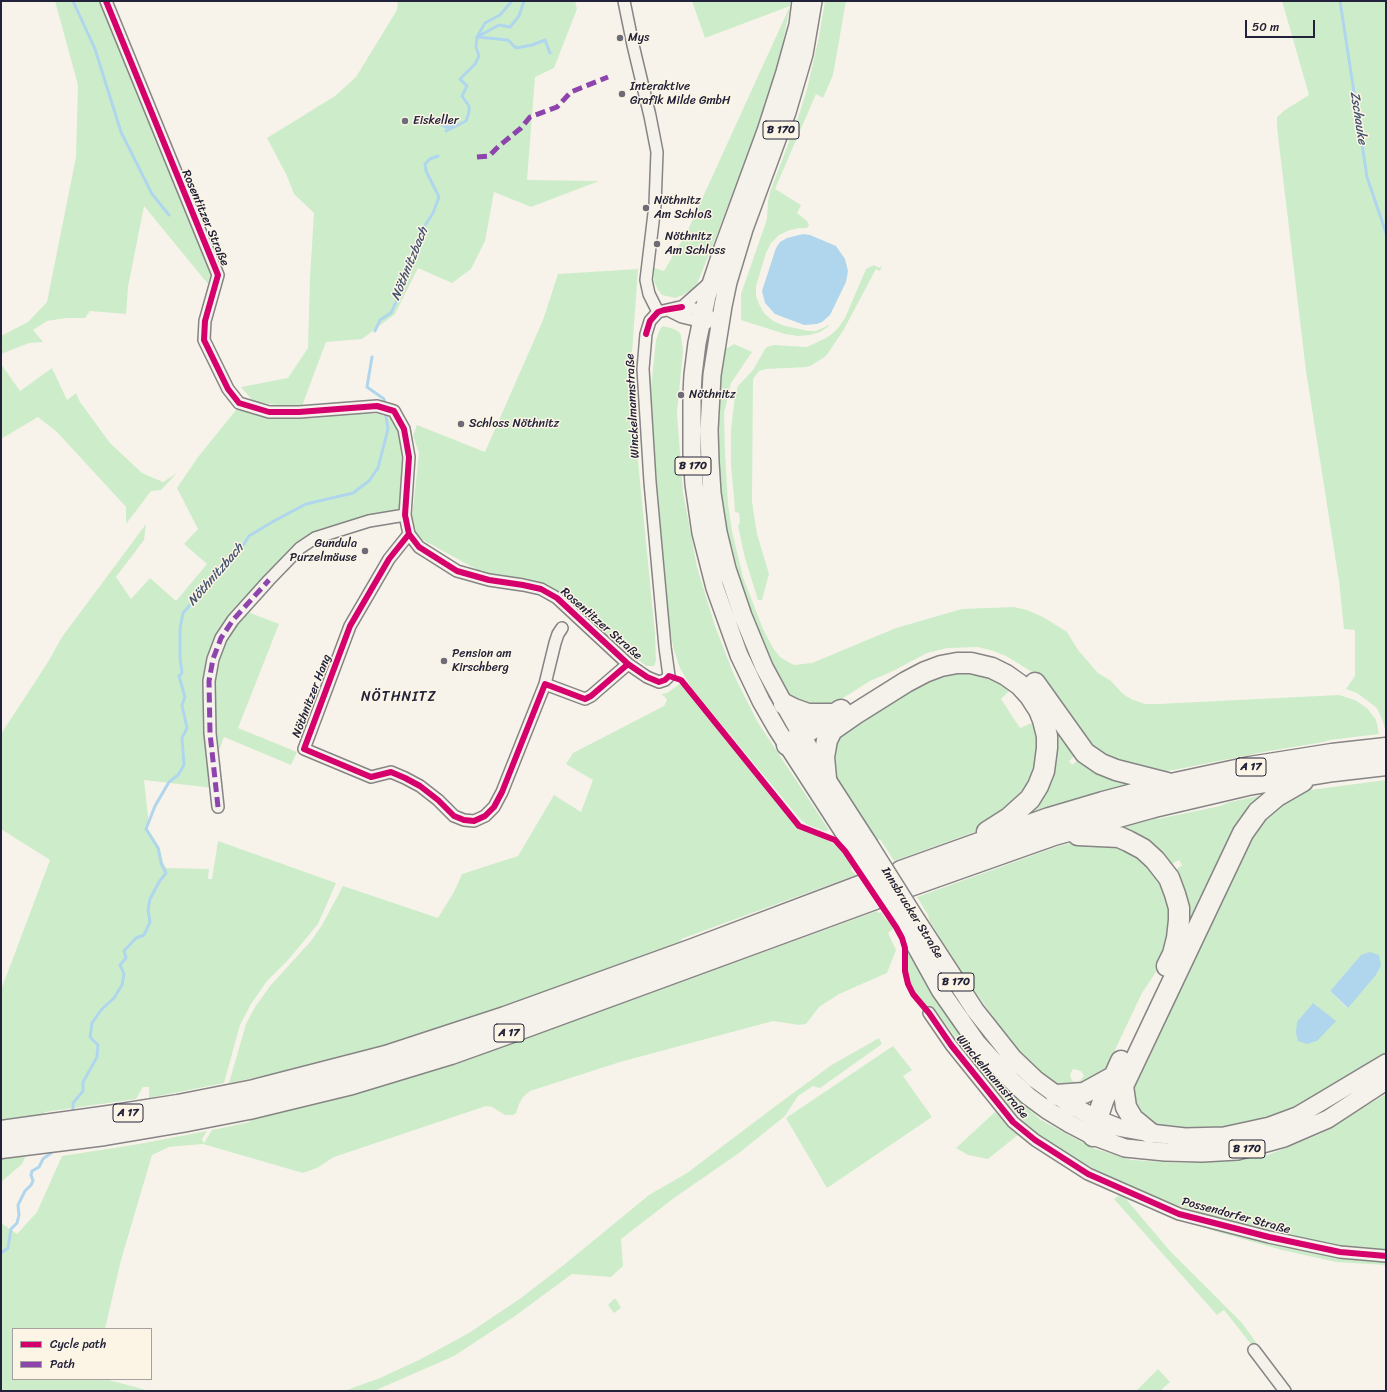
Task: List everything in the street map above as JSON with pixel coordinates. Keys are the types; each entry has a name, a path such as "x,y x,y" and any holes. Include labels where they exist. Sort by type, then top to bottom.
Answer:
{"highway":[{"path":"798,745 834,722 876,686 930,658 948,653 974,652 998,657 1017,667 1034,681 1085,753 1101,764 1136,776 1171,784"},
{"path":"788,711 794,709 834,722 855,714 906,682 925,672 940,666 957,663 980,665 1006,675 1020,685 1030,696 1039,710 1047,736 1044,771 1038,786 1030,798 1009,818 952,852"},
{"path":"826,778 824,756 827,740 834,722"},
{"name":"A 17","path":"1386,748 1327,766 1154,807 906,879 952,852 1049,818 1171,784 1250,767 1327,766 1386,765"},
{"path":"1150,1133 1133,1118 1126,1107 1118,1082 1243,833 1258,812 1277,796 1327,766"},
{"path":"1054,835 1102,835 1119,837 1143,849 1155,860 1169,878 1179,908 1177,938 1172,954 1099,1126"},
{"name":"A 17","path":"1,1148 128,1131 252,1100 446,1037 693,949 870,892"},
{"path":"1056,1095 1084,1093 1118,1082"},
{"name":"A 17","path":"1,1131 170,1107 252,1100"}],"main road":[{"name":"B 170","path":"801,1 798,25 785,72 771,116 712,279 702,317 693,376 691,420 694,484 701,533 715,588 739,655 761,701 798,745 861,846"},
{"name":"B 170","path":"788,711 764,667 743,616 727,569 718,532 712,493 710,430 712,375 726,288 735,255 787,112 804,54 813,1"},
{"name":"Innsbrucker Straße","path":"788,711 798,745 826,778 861,846 910,923 999,1041 1013,1058 1035,1079 1099,1126 1125,1148 1165,1152 1202,1153 1237,1151 1284,1138 1328,1119 1386,1081"},
{"name":"Innsbrucker Straße","path":"910,923 940,990 978,1043 1012,1081 1028,1096 1052,1113 1099,1126 1117,1127 1150,1133 1185,1137 1224,1136 1270,1126 1297,1116 1386,1063"}],"street":[{"name":"Rosentitzer Straße","path":"106,1 218,275 205,321 204,340 228,389 239,403 269,412 299,412 377,406 394,411 404,429 410,457 405,515 409,534 419,547 457,571 489,580 541,589 557,598 628,664 647,677 659,682 665,680 669,676"},
{"path":"624,1 657,152 655,205 646,280 649,294 663,311 682,317 702,317"},
{"path":"663,311 682,307 712,279"},
{"path":"682,307 719,325"},
{"name":"Winckelmannstraße","path":"663,311 650,321 646,334 642,368 651,489 665,647 669,676"},
{"path":"218,807 210,733 209,681 221,638 233,620 300,548 315,538 334,532 369,521 405,515"},
{"name":"Nöthnitzer Hang","path":"409,534 389,560 350,626 304,749 371,776 391,772 405,778 420,786 438,800 454,816 464,820 474,821 485,816 494,807 502,792 545,684 555,643 562,628"},
{"path":"545,684 585,699 591,696 628,664"},
{"name":"Winckelmannstraße","path":"928,1013 951,1045 1013,1122 1035,1140 1088,1174"},
{"name":"Possendorfer Straße","path":"1088,1174 1179,1214 1270,1237 1340,1252 1386,1256"},
{"path":"1254,1350 1285,1391"}],"green space":[{"path":"55,1 99,1 174,185 212,272 208,284 144,206 128,287 126,314 90,311 85,318 66,318 47,321 33,330 43,342 29,343 1,354 1,336 28,322 47,302 76,157 78,85"},
{"path":"398,1 575,1 577,9 554,68 535,77 527,180 599,181 531,207 494,192 485,241 471,269 452,283 418,268 395,314 362,339 326,342 302,406 288,407 253,401 241,387 288,378 308,348 314,213 294,194 287,176 267,138 335,96 356,77 397,10"},
{"path":"692,1 791,1 790,6 705,38"},
{"path":"825,1 846,1 833,75 823,98 816,94 775,189 801,205 797,213 807,221 809,225 807,228 790,230 779,235 771,243 766,253 756,286 756,296 759,304 764,313 773,321 785,326 809,331 816,331 829,325 820,332 798,336 785,334 741,320 741,294 767,219 770,192 798,118 807,89 819,37"},
{"path":"1282,1 1386,1 1386,732 1377,708 1357,693 1346,689 1355,676 1355,630 1344,629 1339,581 1306,371 1277,127 1277,117 1285,110 1309,95"},
{"path":"790,6 775,76 762,116 697,284 683,295 675,298 662,295 654,281 654,268 664,271 687,232"},
{"path":"874,265 879,268 882,266 880,271 876,269 843,331 826,356 807,367 766,369 759,371 753,379 752,502 757,534 769,574 762,600 758,600 745,558 738,526 740,522 739,513 735,512 731,467 731,430 735,396 738,386 753,370 767,347 774,345 807,347 833,333 845,318 866,269"},
{"path":"638,269 631,367 632,399 655,634 656,661 654,666 646,666 552,589 515,578 483,573 423,540 411,527 419,453 413,436 417,425 485,452 543,320 558,274"},
{"path":"663,326 674,329 681,335 683,351 677,413 683,492 697,567 715,626 734,675 757,721 829,830 824,831 808,825 800,819 692,689 680,668 674,651 670,630 656,470 651,388 656,340 660,329"},
{"path":"734,344 752,352 731,383 724,413 728,504 732,531 743,577 763,629 773,648 780,657 788,662 794,665 812,663 896,628 962,609 1014,607 1027,610 1043,617 1067,632 1078,650 1098,673 1111,681 1123,694 1131,699 1145,704 1339,695 1355,700 1367,708 1376,720 1379,734 1330,740 1162,772 1145,772 1091,749 1043,683 1032,672 1006,656 978,647 947,648 927,653 870,681 832,705 831,703 824,706 822,704 813,705 813,703 809,703 808,705 783,693 735,574 724,521 719,484 716,422 719,382 724,350"},
{"path":"1,364 20,391 52,368 67,400 76,393 80,402 110,443 142,473 163,482 176,474 161,490 151,491 126,524 126,507 57,432 38,417 1,439"},
{"path":"246,408 341,414 378,414 394,419 401,434 405,464 399,511 312,536 230,620 209,662 213,788 144,780 148,829 160,848 166,868 209,869 208,879 212,879 218,841 336,883 318,924 289,959 267,981 251,1004 240,1025 224,1083 149,1098 149,1087 143,1087 136,1099 45,1112 22,1164 1,1182 1,990 50,860 1,829 1,734 48,662 62,637 146,524 144,540 116,577 131,599 150,578 176,601 207,564 184,544 198,529 177,488 198,457 236,410"},
{"path":"245,611 279,624 238,728 297,752 291,765 224,737 216,759 213,733 215,663 221,646"},
{"path":"993,663 1075,749 1074,756 1069,761 1072,765 1079,759 1134,783 1017,820 1051,735"},
{"path":"957,666 1005,678 1039,722 1035,784 997,820 974,832 894,861 880,839 877,840 871,833 833,770 834,744 838,736 926,675","holes":["1011,689 1027,709 1034,722 1020,728 1001,699"]},
{"path":"681,683 799,829 822,837 844,852 852,864 851,870 856,875 681,939 681,941 500,1008 385,1045 263,1078 262,1076 229,1083 246,1024 255,1007 270,986 311,941 322,925 343,886 438,918 454,892 462,874 518,856 554,795 581,812 593,780 566,764 573,753 664,706 667,700 661,694 667,693"},
{"path":"1386,780 1386,1058 1330,1094 1279,1114 1240,1125 1210,1129 1178,1129 1152,1126 1130,1101 1135,1070 1255,823 1302,791","holes":["1361,956 1381,966 1376,975 1347,1008 1330,991"]},
{"path":"1272,793 1184,946 1174,871 1182,865 1179,860 1172,864 1165,863 1113,828 1156,816 1158,819"},
{"path":"1082,840 1115,842 1158,871 1173,909 1162,963 1142,993 1104,1073 1095,1083 1062,1087 1054,1083 1040,1071 1023,1055 1006,1035 955,963 917,897 1056,847","holes":["1073,1069 1081,1071 1084,1076 1079,1082 1072,1081 1070,1075"]},
{"path":"877,911 878,913 881,912 894,928 888,933 896,950 887,973 839,994 819,1007 806,1024 799,1025 773,1021 620,1062 530,1091 523,1097 516,1113 513,1115 505,1115 492,1107 486,1106 334,1157 317,1168 303,1173 203,1144 169,1147 152,1155 121,1260 105,1328 12,1328 12,1380 109,1380 150,1391 1,1391 1,1223 17,1234 37,1212 62,1156 139,1144 207,1131 202,1139 204,1143 212,1130 250,1122 250,1119 352,1095 429,1072 505,1046"},
{"path":"905,948 909,949 936,1000 962,1038 998,1082 1041,1120 1093,1148 1131,1160 1179,1163 1224,1161 1268,1155 1320,1134 1386,1094 1386,1252 1319,1244 1233,1223 1179,1206 1122,1185 1069,1155 1034,1131 1004,1102 936,1011 929,1013 913,994 908,984 905,971"},
{"path":"879,1038 882,1044 820,1088 813,1086 798,1096 785,1116 739,1153 674,1198 621,1239 623,1266 611,1277 572,1274 515,1316 454,1356 374,1391 344,1391 380,1378 419,1360 469,1333 521,1298 649,1195 687,1173 830,1066"},
{"path":"893,1046 912,1070 903,1076 932,1117 827,1188 786,1118"},
{"path":"995,1112 1019,1134 988,1159 968,1155 956,1148"},
{"path":"1122,1193 1184,1216 1386,1260 1386,1265 1336,1262 1282,1250 1214,1231 1126,1199 1170,1251 1242,1323 1293,1391 1288,1391 1224,1310 1217,1315 1114,1199"},
{"path":"616,1299 621,1308 614,1313 608,1305"},
{"path":"1158,1369 1170,1382 1160,1391 1136,1391"}],"water":[{"path":"444,115 457,121 454,126 446,129 439,125 440,120"},
{"path":"803,234 810,235 836,246 845,259 848,271 846,282 830,315 822,322 817,324 804,325 775,314 765,303 762,291 776,248 780,242 787,238"},
{"path":"1370,952 1379,955 1381,966 1376,975 1348,1008 1330,991 1361,955"},
{"path":"1313,1003 1336,1021 1317,1041 1307,1044 1298,1041 1296,1033 1297,1022"}],"waterway":[{"path":"73,1 95,49 121,132 152,194 169,215"},
{"name":"Nöthnitzbach","path":"477,37 485,23 500,15 512,1"},
{"path":"477,37 499,25 510,27 519,16 524,1"},
{"name":"Zschauke","path":"1340,1 1367,177 1386,233"},
{"name":"Nöthnitzbach","path":"446,131 466,121 469,112 469,106 462,96 467,86 460,79 475,64 479,56 476,47 477,37 508,40 516,48 532,45 545,40 550,53"},
{"name":"Nöthnitzbach","path":"375,331 380,320 391,313 415,260 422,230 433,213 439,197 426,171 425,164 430,159 438,156"},
{"name":"Nöthnitzbach","path":"372,357 367,387 384,399 385,405"},
{"name":"Nöthnitzbach","path":"73,1113 73,1103 83,1091 83,1082 97,1057 98,1045 90,1037 92,1023 101,1010 114,998 122,985 124,974 120,965 126,958 124,951 136,938 144,935 150,922 148,910 150,899 159,882 166,873 161,863 158,848 146,829 155,806 169,782 178,775 184,765 182,738 187,728 182,705 185,697 179,676 182,673 180,657 180,629 183,613 242,547 249,536 306,504 353,493 369,481 378,468 388,429 385,410"},
{"name":"Nöthnitzbach","path":"1,1253 8,1248 11,1229 17,1223 19,1215 18,1205 25,1191 33,1181 31,1175 32,1171 39,1167 43,1159 55,1150"}],"marked path":[{"path":"477,157 489,156 521,128 530,117 557,107 571,92 608,77"},
{"path":"218,807 210,733 209,681 213,659 221,638 233,620 269,580"}],"cycle path":[{"path":"106,1 218,275 205,321 204,340 228,389 239,403 269,412 299,412 377,406 394,411 404,429 409,457 405,515 409,534 419,547 457,571 489,580 541,589 557,598 628,664 647,677 659,682 665,680 669,676 681,680 799,826 835,840 845,851 902,938 905,948 905,971 908,984 913,994 929,1013 951,1045 1013,1122 1035,1140 1088,1174 1179,1214 1269,1237 1340,1252 1386,1256"},
{"path":"646,334 650,321 658,312 682,307"},
{"path":"409,534 389,559 350,626 304,749 371,777 391,772 420,786 438,800 454,816 464,820 474,821 485,816 494,807 502,792 545,684 585,699 591,696 628,664"}],"place":[{"name":"Mys","path":"620,38"},
{"name":"Interaktive Grafik Milde GmbH","path":"622,94"},
{"name":"Eiskeller","path":"405,121"},
{"name":"Nöthnitz Am Schloß","path":"646,208"},
{"name":"Nöthnitz Am Schloss","path":"657,244"},
{"name":"Nöthnitz","path":"681,395"},
{"name":"Schloss Nöthnitz","path":"461,424"},
{"name":"Gundula Purzelmäuse","path":"365,551"},
{"name":"Pension am Kirschberg","path":"444,661"}],"district":[{"name":"NÖTHNITZ","path":"399,697"}]}
